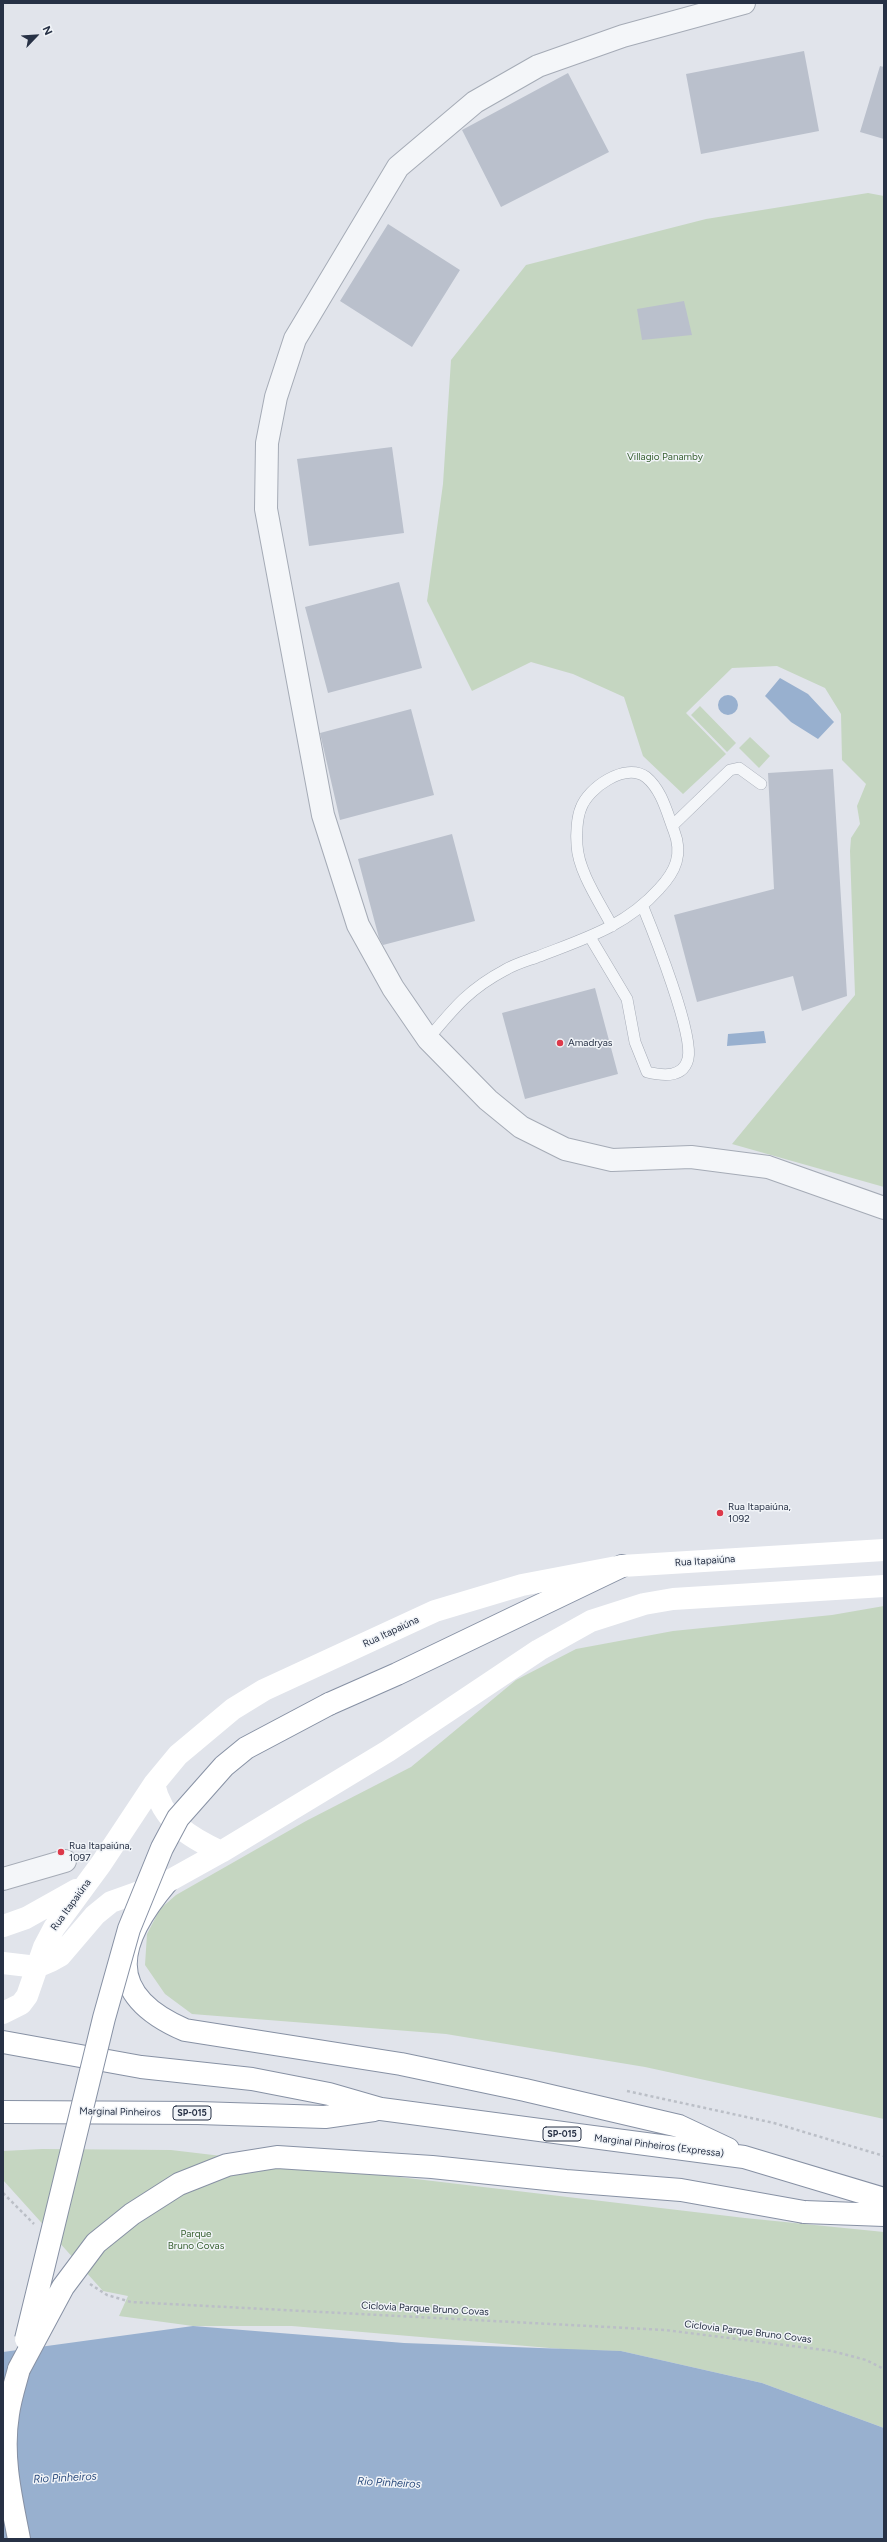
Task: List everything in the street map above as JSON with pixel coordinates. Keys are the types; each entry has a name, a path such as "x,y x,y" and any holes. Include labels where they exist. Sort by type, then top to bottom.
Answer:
{"main road":[{"name":"Rua Itapaiúna","path":"3,2013 21,2004 27,1996 44,1946 54,1928 154,1784 178,1755 233,1709 264,1690 435,1612 522,1585 622,1566 884,1550"},
{"path":"19,2539 9,2490 5,2440 8,2413 104,2018 129,1929 162,1848 178,1818 224,1766 246,1748 329,1704 397,1674 622,1566"},
{"path":"5,1963 37,1967 60,1956 95,1915 111,1902 167,1882 221,1852 388,1751 539,1650 591,1621 644,1604 672,1599 884,1586"},
{"path":"154,1784 156,1795 168,1817 180,1830 221,1852"},
{"path":"3,1926 26,1918 61,1900 88,1881"},
{"path":"167,1882 136,1923 125,1961 129,1986 140,2004 162,2020 185,2030 402,2064 525,2090 679,2126 744,2157"},
{"path":"3,2008 16,1995 17,1988 5,1963"},
{"path":"3,2042 140,2067 252,2079 329,2094 381,2109"},
{"name":"Marginal Pinheiros (Expressa)","path":"381,2109 744,2157 884,2199"},
{"name":"Marginal Pinheiros","path":"3,2112 198,2113 325,2117 381,2109"},
{"path":"19,2369 63,2287 96,2243 132,2214 179,2184 227,2164 277,2157 432,2167 566,2181 682,2190 804,2212 884,2215"}],"street":[{"path":"744,3 623,36 538,66 475,102 398,167 295,339 276,398 267,443 266,509 324,815 358,925 393,988 428,1039 488,1100 521,1127 565,1149 612,1160 691,1157 768,1167 884,1208"},
{"path":"3,1879 65,1861"}],"lane":[{"path":"672,826 730,770 739,768 761,784"},
{"path":"428,1039 461,1000 477,987 507,969 590,937 612,926 643,907 667,881 677,865 679,844 658,790 645,776 630,771 612,776 596,789 581,808 577,845 588,881 612,926"},
{"path":"590,937 627,999 636,1042 648,1072 657,1075 676,1074 682,1070 688,1058 688,1043 669,975 643,907"}],"path":[{"path":"624,2090 774,2123 884,2156"},
{"path":"3,2193 35,2225"},
{"name":"Ciclovia Parque Bruno Covas","path":"86,2280 107,2296 131,2302 665,2330 832,2350 866,2360 884,2369"}],"green space":[{"name":"Villagio Panamby","path":"868,193 884,196 884,1187 732,1144 855,995 850,851 851,838 860,824 857,806 866,784 842,760 841,714 825,688 777,666 732,668 686,713 726,754 683,794 643,756 624,697 573,674 531,662 472,691 427,601 443,484 451,360 526,265 706,219"},
{"path":"700,706 736,743 727,752 691,715"},
{"path":"750,737 770,756 759,768 739,748"},
{"path":"884,1606 884,2119 645,2067 446,2034 192,2014 165,1994 145,1965 147,1934 160,1909 176,1895 306,1821 411,1767 516,1680 576,1649 673,1631 832,1615"},
{"name":"Parque Bruno Covas","path":"42,2149 171,2150 745,2218 884,2232 884,2428 762,2383 621,2351 573,2350 292,2326 193,2326 119,2316 128,2296 103,2291 3,2180 3,2151"}],"water":[{"path":"780,678 808,694 834,722 818,739 791,722 765,696"},
{"path":"728,695 735,698 738,705 735,712 728,715 721,712 718,705 721,698"},
{"path":"764,1031 766,1043 727,1046 728,1034"},
{"name":"Rio Pinheiros","path":"193,2326 404,2343 621,2351 762,2383 884,2428 884,2539 3,2539 3,2352"}],"building":[{"path":"804,51 819,131 701,154 686,74"},
{"path":"880,66 884,67 884,139 860,132"},
{"path":"568,73 609,152 501,207 462,130"},
{"path":"388,224 460,270 412,347 340,301"},
{"path":"684,301 692,335 642,340 637,309"},
{"path":"392,447 404,533 309,546 297,459"},
{"path":"399,582 422,668 328,693 305,607"},
{"path":"411,709 434,795 340,820 320,733"},
{"path":"833,769 847,996 802,1011 793,976 697,1002 674,915 774,889 768,773"},
{"path":"452,834 475,921 383,945 379,938 358,859"},
{"name":"Amadryas","path":"595,988 618,1074 525,1099 502,1013"}],"place":[{"name":"Amadryas","path":"560,1043"},
{"name":"Rua Itapaiúna, 1092","path":"720,1513"},
{"name":"Rua Itapaiúna, 1097","path":"61,1852"}]}
